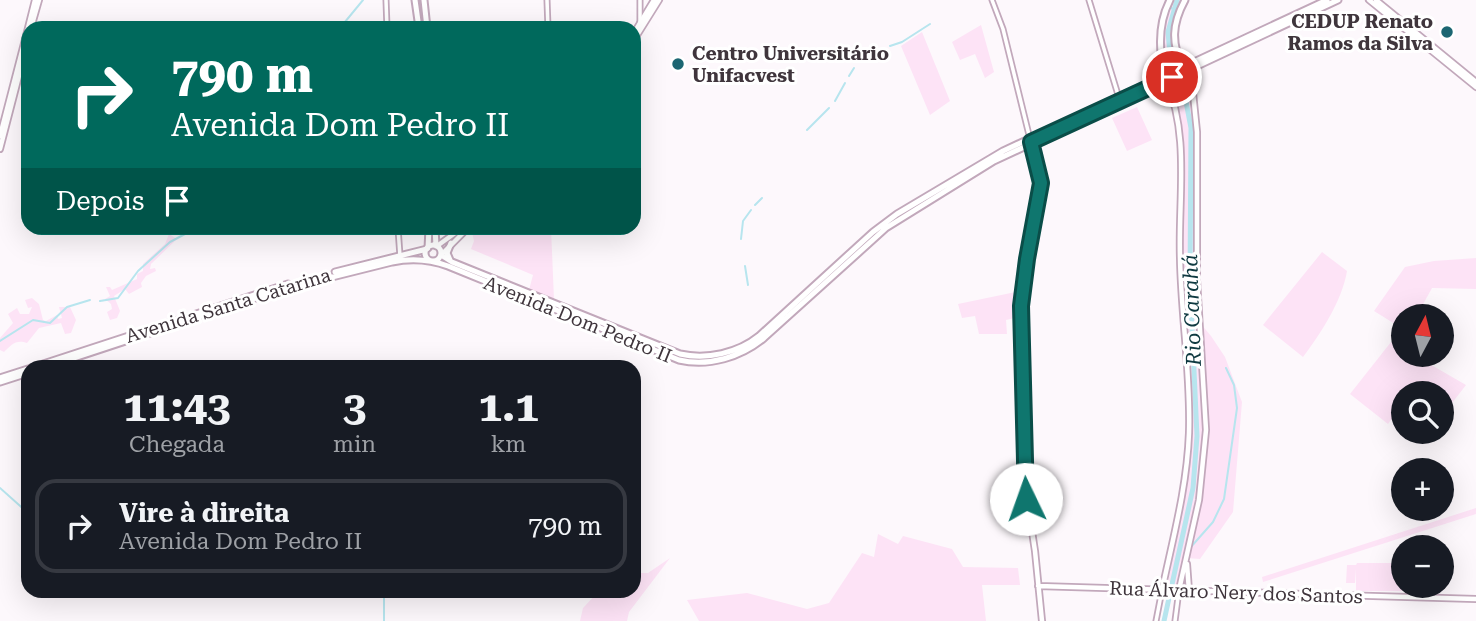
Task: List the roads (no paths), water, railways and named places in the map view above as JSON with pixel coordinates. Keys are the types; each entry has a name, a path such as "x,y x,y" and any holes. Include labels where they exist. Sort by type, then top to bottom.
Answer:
{"main road":[{"path":"31,21 37,0"},
{"path":"415,0 418,21"},
{"path":"424,0 426,21"},
{"path":"641,21 656,0"},
{"path":"641,27 656,0"},
{"path":"1165,590 1185,481 1189,425 1180,257 1181,137 1161,31 1164,12 1170,0"},
{"path":"1178,590 1202,478 1206,411 1197,270 1197,132 1193,93 1173,36 1176,18 1185,0"},
{"name":"Avenida Dom Pedro II","path":"1183,70 1327,0"},
{"name":"Avenida Dom Pedro II","path":"441,255 452,262 675,353 692,356 721,354 743,347 760,336 892,217 996,155 1338,0"},
{"path":"1369,0 1476,82"},
{"path":"1376,0 1381,8 1476,88"},
{"path":"0,136 21,58"},
{"path":"0,149 21,68"},
{"name":"Avenida Dom Pedro II","path":"432,261 676,359 694,362 720,359 740,353 764,338 892,223 1031,141 1168,77"},
{"path":"1031,141 1041,183 1022,299 1024,479 1042,621"},
{"path":"428,235 426,256 432,261 437,260 456,236"},
{"path":"436,235 441,255"},
{"path":"427,248 456,236"},
{"path":"451,243 447,255 452,262"},
{"name":"Avenida Santa Catarina","path":"59,360 278,287 427,248"},
{"name":"Avenida Santa Catarina","path":"68,360 285,289 398,261 432,261"},
{"name":"Avenida Santa Catarina","path":"0,380 21,373"},
{"path":"1186,558 1189,591"},
{"name":"Rua Álvaro Nery dos Santos","path":"1038,586 1476,599"}],"street":[{"path":"386,0 387,21"},
{"path":"547,0 548,21"},
{"path":"640,0 640,21"},
{"path":"992,0 1003,29 1031,141"},
{"path":"1089,0 1119,98"},
{"path":"398,235 400,256"},
{"path":"1156,621 1165,590"},
{"path":"1175,621 1178,590"}],"waterway":[{"path":"346,21 363,0"},
{"name":"Rio Carahá","path":"420,0 422,21"},
{"name":"Rio Carahá","path":"1164,621 1193,488 1197,436 1190,283 1191,128 1184,91 1170,54 1168,32 1177,0"},
{"path":"890,46 902,42 930,24"},
{"path":"849,76 854,68"},
{"path":"835,101 845,83"},
{"path":"807,130 829,108"},
{"path":"755,205 762,198"},
{"path":"741,239 743,221 751,210"},
{"path":"100,301 118,298 138,271 170,242 183,235"},
{"path":"745,266 748,285"},
{"path":"0,341 33,320 50,323 67,307 90,300"},
{"path":"1190,548 1213,522 1224,499 1237,408 1234,385 1226,368"},
{"path":"0,488 21,507"},
{"path":"384,598 384,621"}],"place":[{"name":"CEDUP Renato Ramos da Silva","path":"1447,32"},
{"name":"Centro Universitário Unifacvest","path":"678,64"}]}
